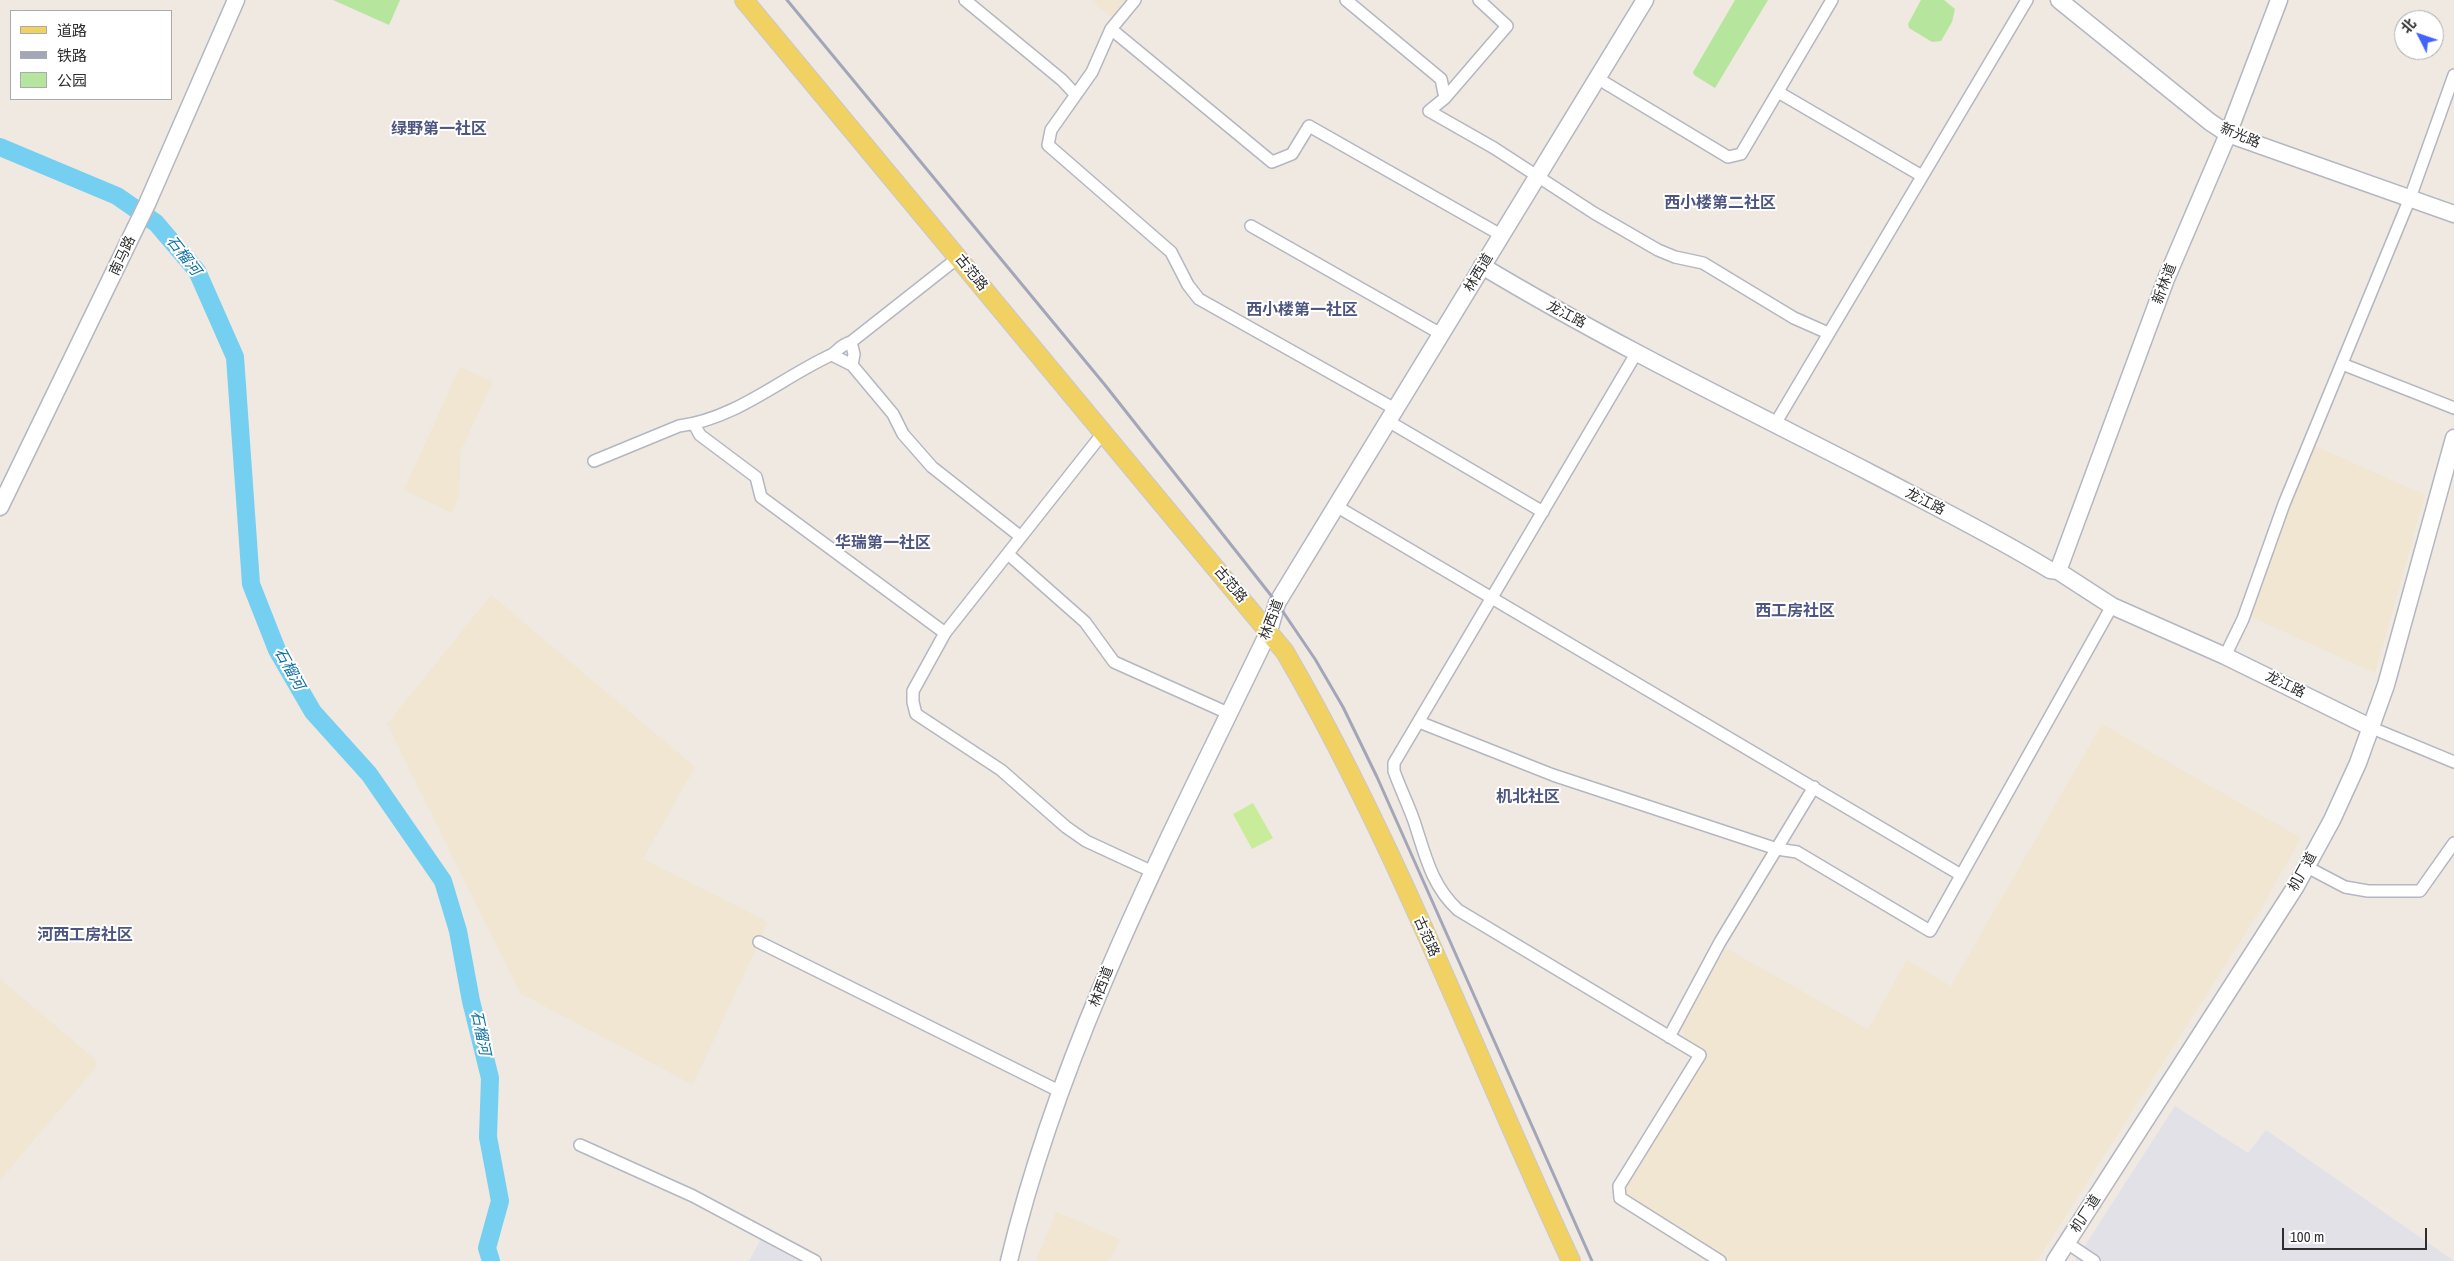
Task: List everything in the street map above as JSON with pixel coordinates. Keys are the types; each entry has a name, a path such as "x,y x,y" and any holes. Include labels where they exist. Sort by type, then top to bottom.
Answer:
{"main road":[{"name":"古范路","path":"744,0 1285,652 1327,724 1374,821 1572,1261"}],"street":[{"name":"南马路","path":"0,507 147,204 236,0"},
{"path":"965,0 1062,80 1076,95"},
{"path":"1135,0 1111,29 1096,65 1051,130 1048,145 1171,252 1188,285 1199,299 1392,415 1543,512"},
{"path":"1346,0 1440,79 1445,98"},
{"path":"1479,0 1507,26 1445,98 1430,111 1494,148 1537,177 1658,250 1703,263 1794,318 1828,333"},
{"name":"林西道","path":"1010,1261 1019,1221 1061,1092 1119,944 1269,631 1277,603 1645,0"},
{"path":"1598,78 1728,157 1741,154 1832,0"},
{"path":"1775,424 2028,0"},
{"name":"新光路","path":"2059,0 2210,122 2228,134 2454,214"},
{"name":"新林道","path":"2058,571 2166,279 2228,134 2279,0"},
{"path":"1111,29 1272,162 1292,154 1309,126 1501,235"},
{"path":"2225,656 2243,619 2284,504 2410,198 2454,75"},
{"path":"1778,92 1922,176"},
{"path":"1251,226 1441,334"},
{"path":"594,461 679,426 694,424 738,407 814,362 832,355 840,346 851,342 959,257"},
{"name":"龙江路","path":"1482,266 1540,300 1637,352 1978,529 2050,570 2058,571 2112,606 2225,656 2372,728"},
{"path":"851,342 854,354 852,365"},
{"path":"1637,352 1394,763 1394,771 1425,859 1439,888 1458,910 1700,1055 1619,1186 1620,1198 1720,1261"},
{"path":"832,355 852,365 893,414 903,434 932,467 1021,537"},
{"path":"2342,364 2454,408"},
{"path":"694,424 700,435 756,477 760,497 945,633"},
{"path":"1103,433 945,633 913,691 916,714 1001,770 1066,827 1086,841 1153,872"},
{"name":"机厂道","path":"2055,1261 2296,886 2332,820 2372,728 2454,438"},
{"path":"1336,506 1961,875"},
{"path":"1008,554 1085,622 1114,662 1230,714"},
{"path":"1419,722 1553,774 1777,849 1797,852 1930,931 2112,606"},
{"path":"2372,728 2454,762"},
{"path":"1669,1037 1720,942 1814,787"},
{"path":"2307,867 2345,887 2368,891 2420,891 2454,843"},
{"path":"759,942 1061,1092"},
{"path":"580,1145 693,1196 815,1261"},
{"path":"2067,1243 2094,1261"}],"shaded area":[{"path":"1091,0 1125,0 1111,17"},
{"path":"460,367 493,382 460,452 459,497 452,513 404,490"},
{"path":"2313,445 2425,495 2375,673 2247,615"},
{"path":"491,595 695,767 643,859 768,922 693,1085 520,993 387,724"},
{"path":"2102,724 2301,838 2262,907 2037,1261 1728,1261 1624,1195 1625,1178 1708,1053 1685,1038 1682,1025 1726,948 1868,1029 1907,960 1951,986"},
{"path":"0,979 96,1060 97,1066 0,1180"},
{"path":"2175,1106 2248,1153 2266,1130 2454,1261 2075,1261"},
{"path":"1056,1212 1120,1239 1110,1261 1036,1261"},
{"path":"763,1235 811,1261 749,1261"}],"green space":[{"path":"333,0 400,0 389,25"},
{"path":"1735,0 1768,0 1715,88 1694,75 1693,72"},
{"path":"1921,0 1944,0 1955,9 1952,22 1941,41 1932,42 1909,28 1908,24"},
{"path":"1253,803 1273,838 1252,849 1233,814"}],"waterway":[{"name":"石榴河","path":"0,147 117,196 156,223 197,271 235,357 251,584 277,650 313,712 369,774 443,881 458,931 471,1001 490,1078 488,1137 500,1201 487,1248 491,1261"}],"railway":[{"path":"787,0 1105,385 1277,603 1315,659 1343,707 1377,777 1592,1261"}],"district":[{"name":"绿野第一社区","path":"439,130"},
{"name":"西小楼第二社区","path":"1720,204"},
{"name":"西小楼第一社区","path":"1302,311"},
{"name":"华瑞第一社区","path":"883,544"},
{"name":"西工房社区","path":"1795,612"},
{"name":"机北社区","path":"1528,798"},
{"name":"河西工房社区","path":"85,936"}]}
